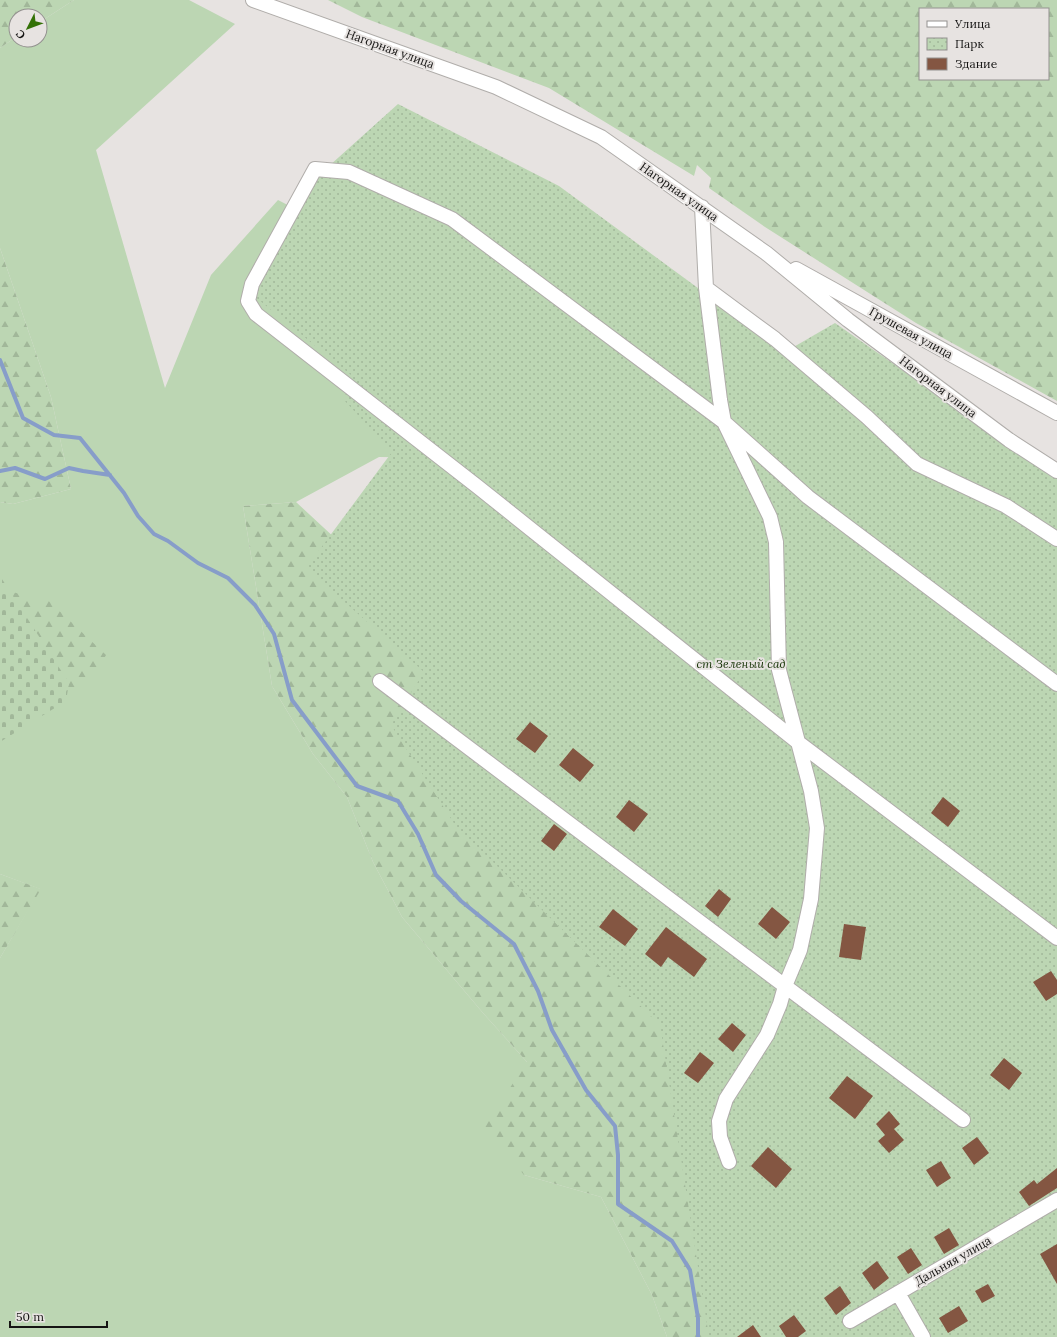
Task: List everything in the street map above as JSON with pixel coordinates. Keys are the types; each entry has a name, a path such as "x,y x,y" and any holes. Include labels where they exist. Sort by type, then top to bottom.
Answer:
{"street":[{"name":"Нагорная улица","path":"253,0 496,88 600,137 766,253 848,320 1009,440 1057,470"},
{"path":"1057,684 808,497 724,422 452,219 349,172 314,169 252,284 248,301 256,314 478,487 799,744 1057,938"},
{"path":"702,207 706,288 724,422 770,517 776,542 779,670 811,791 817,828 811,899 800,950 767,1035 726,1099 719,1120 720,1137 729,1162"},
{"name":"Грушевая улица","path":"766,253 1057,413"},
{"path":"706,288 775,339 866,417 917,464 1006,506 1057,539"},
{"path":"380,681 963,1120"},
{"name":"Дальняя улица","path":"850,1321 1057,1200"},
{"path":"898,1293 923,1337"}],"green space":[{"path":"0,0 74,0 48,17 48,8 8,8 8,42 0,48"},
{"path":"74,0 189,0 235,24 96,150 165,388 211,275 278,200 348,236 462,458 379,457 296,502 243,506 272,686 313,754 347,797 373,862 402,917 483,1013 527,1062 524,1175 601,1197 652,1295 667,1337 0,1337 0,958 40,889 0,874 0,502 13,504 71,489 51,397 0,248 0,48 8,42 8,48 48,48 48,17"},
{"path":"328,0 1057,0 1057,401 916,323 765,227 709,188 711,178 697,165 694,176 549,88 362,17"},
{"name":"ст Зеленый сад","path":"398,104 559,186 785,352 835,323 1057,478 1057,1337 709,1337 660,1025 455,825 391,725 424,672 306,568 392,452 344,400 351,375 254,296 319,175"},
{"path":"0,248 51,397 71,489 13,504 0,502"},
{"path":"296,502 378,578 699,1026 728,1337 667,1337 652,1295 601,1197 524,1175 484,1127 527,1062 483,1013 402,917 373,862 347,797 313,754 272,686 243,506"},
{"path":"0,576 69,683 66,701 0,742"},
{"path":"0,589 49,601 106,655 88,688 0,705"},
{"path":"0,874 41,889 0,958"}],"building":[{"path":"530,722 548,736 535,753 516,739"},
{"path":"573,748 594,765 580,782 559,765"},
{"path":"943,797 960,811 948,827 931,813"},
{"path":"629,800 648,814 634,832 616,817"},
{"path":"554,824 567,834 554,851 541,841"},
{"path":"719,889 731,899 718,917 705,906"},
{"path":"772,907 790,922 776,939 758,924"},
{"path":"613,909 638,929 625,946 599,927"},
{"path":"844,924 866,927 861,960 839,957"},
{"path":"666,927 707,959 694,977 668,957 661,967 645,954"},
{"path":"1051,971 1057,980 1057,994 1046,1001 1033,982"},
{"path":"732,1023 746,1035 733,1052 718,1039"},
{"path":"700,1052 714,1063 698,1083 684,1073"},
{"path":"1004,1058 1022,1073 1009,1090 990,1075"},
{"path":"847,1076 873,1096 855,1119 829,1098"},
{"path":"889,1111 900,1124 894,1129 904,1140 889,1153 878,1141 885,1135 876,1124"},
{"path":"977,1137 989,1153 974,1165 962,1148"},
{"path":"768,1147 792,1169 776,1188 751,1166"},
{"path":"941,1161 951,1178 937,1187 926,1170"},
{"path":"1057,1168 1057,1188 1029,1206 1019,1192 1034,1180 1037,1184"},
{"path":"949,1228 959,1245 944,1254 934,1237"},
{"path":"1057,1244 1057,1284 1040,1254"},
{"path":"911,1248 922,1265 908,1274 897,1257"},
{"path":"877,1261 889,1278 874,1290 862,1273"},
{"path":"988,1284 995,1296 982,1303 975,1291"},
{"path":"840,1286 851,1303 836,1315 824,1298"},
{"path":"959,1306 968,1321 948,1333 939,1318"},
{"path":"794,1315 806,1331 798,1337 786,1337 779,1326"},
{"path":"753,1325 761,1337 737,1337"}],"waterway":[{"path":"0,360 23,418 54,435 80,438 124,493 138,516 154,534 168,541 198,563 228,578 255,605 274,634 292,700 357,786 398,801 418,834 436,875 461,901 514,944 538,991 552,1030 586,1090 615,1126 618,1155 618,1204 672,1241 690,1270 698,1318 698,1337"},
{"path":"0,471 15,468 45,479 69,468 110,475"}]}
